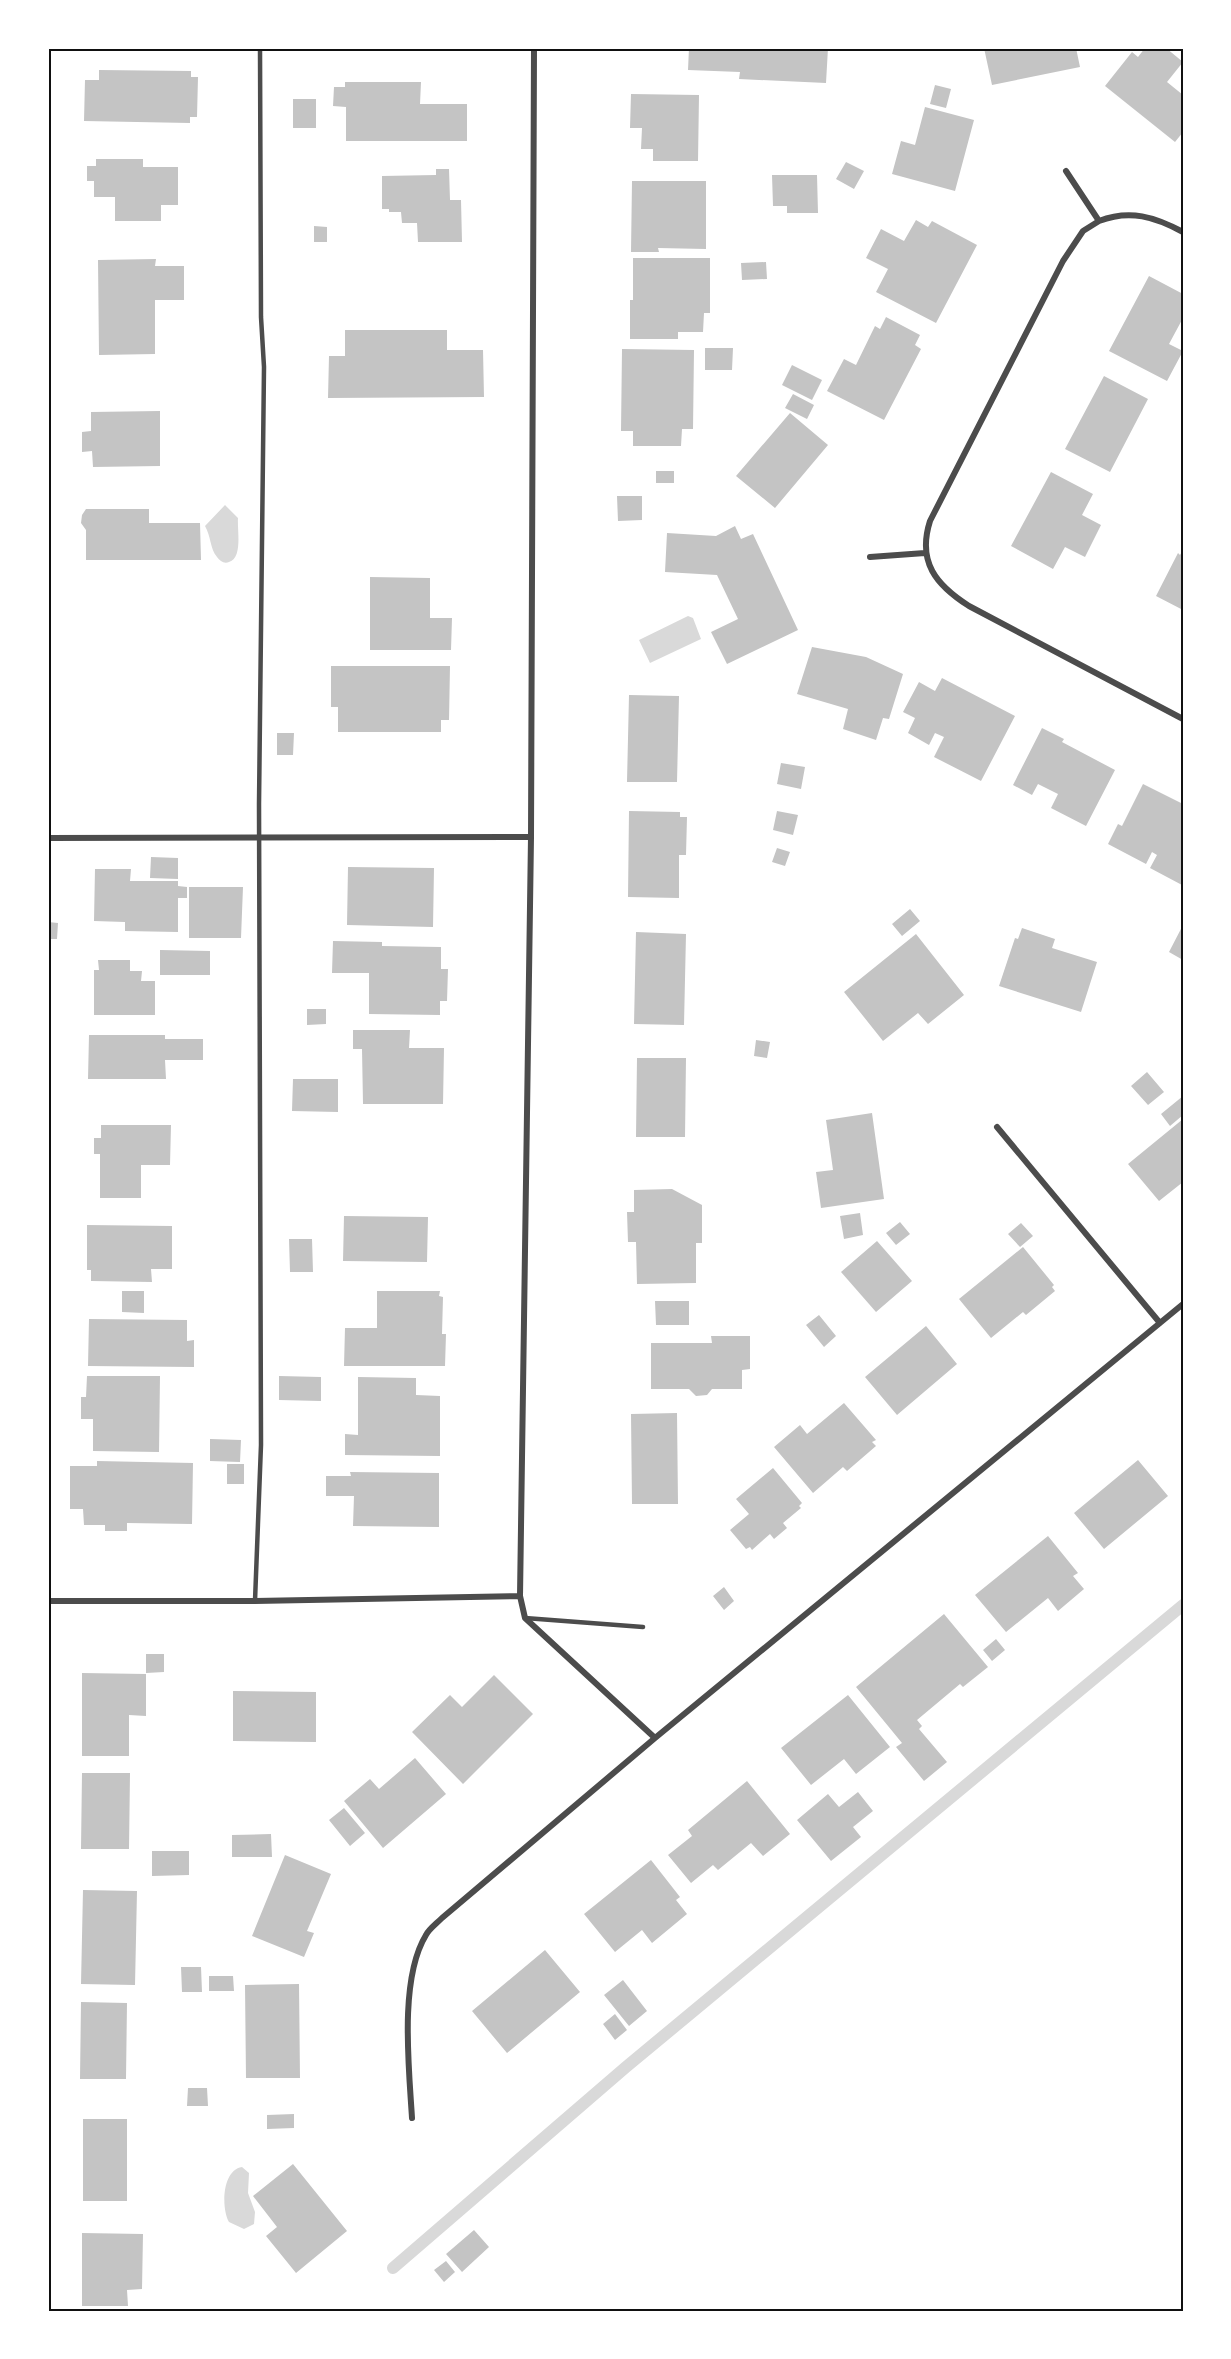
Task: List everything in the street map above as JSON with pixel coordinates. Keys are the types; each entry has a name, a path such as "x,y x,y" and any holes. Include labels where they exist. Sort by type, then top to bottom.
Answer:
{"street":[{"path":"534,48 531,837 520,1596 525,1618 655,1738"},
{"path":"1066,171 1099,221"},
{"path":"1183,232 1149,216 1114,215 1083,231 1063,261 930,521 925,537 925,553 931,570 940,584 969,606 1183,719"},
{"path":"870,557 925,553"},
{"path":"48,838 531,837"},
{"path":"997,1127 1160,1323"},
{"path":"412,2118 408,2063 410,1981 426,1934 441,1918 655,1738 1183,1304"},
{"path":"48,1601 255,1601 520,1596"}],"lane":[{"path":"255,1601 261,1445 259,838 264,368 261,306 260,48"},
{"path":"525,1618 643,1627"}],"shaded area":[{"path":"225,505 238,518 238,549 233,559 225,563 215,554 205,526"},
{"path":"688,616 693,618 701,639 650,663 639,640"},
{"path":"242,2167 249,2173 248,2193 255,2212 254,2224 244,2229 229,2222 224,2199 230,2175"}],"building":[{"path":"689,48 828,48 826,83 739,79 740,72 688,70"},
{"path":"984,48 1076,48 1080,67 992,85"},
{"path":"1145,48 1166,48 1183,62 1167,82 1183,95 1183,132 1175,142 1105,86 1132,52 1138,57"},
{"path":"99,70 191,71 191,77 198,77 197,117 190,117 190,123 84,121 85,80 99,80"},
{"path":"345,82 421,82 420,104 467,104 467,141 346,141 346,107 333,106 334,87 345,87"},
{"path":"935,85 951,89 946,108 930,104"},
{"path":"631,94 699,95 698,161 653,161 653,149 641,149 642,128 630,128"},
{"path":"293,99 316,99 316,128 293,128"},
{"path":"925,107 974,120 955,191 892,174 901,141 915,145"},
{"path":"96,159 143,159 143,167 178,167 178,205 161,205 161,221 115,221 115,197 94,197 94,181 87,181 87,166 96,166"},
{"path":"846,162 864,171 854,189 836,179"},
{"path":"436,169 449,169 450,200 461,200 462,242 418,242 417,223 402,223 401,212 389,212 389,209 382,209 382,176 436,175"},
{"path":"772,175 817,175 818,213 787,213 787,206 773,206"},
{"path":"632,181 706,181 706,249 658,248 659,252 631,252"},
{"path":"916,220 928,227 932,221 977,245 936,323 876,292 888,269 866,258 881,229 904,241"},
{"path":"314,226 327,227 327,242 314,242"},
{"path":"633,258 710,258 710,313 704,313 703,332 678,332 678,339 630,339"},
{"path":"156,259 155,266 184,266 184,300 155,300 155,354 99,355 98,260"},
{"path":"766,262 767,279 742,280 741,263"},
{"path":"1149,276 1183,294 1183,318 1169,344 1183,351 1167,381 1109,351"},
{"path":"886,317 920,335 915,345 921,349 884,420 827,391 844,359 856,365 875,326 880,329"},
{"path":"345,330 447,330 447,350 483,350 484,397 328,398 329,356 345,356"},
{"path":"705,348 733,348 732,370 705,370"},
{"path":"622,349 694,350 693,429 682,429 681,446 633,446 633,431 621,431"},
{"path":"792,365 822,380 812,400 782,385"},
{"path":"1104,376 1148,399 1110,472 1065,449"},
{"path":"793,394 814,405 807,419 785,408"},
{"path":"160,411 160,466 93,467 92,451 82,452 82,432 91,431 91,412"},
{"path":"790,413 828,445 775,508 736,476"},
{"path":"656,471 674,471 674,483 656,483"},
{"path":"1051,472 1093,494 1082,515 1101,525 1085,557 1065,547 1053,569 1011,546"},
{"path":"617,496 642,496 642,520 618,521"},
{"path":"86,509 149,509 149,523 200,523 201,560 86,560 86,530 81,523"},
{"path":"735,526 741,539 753,534 798,630 727,664 711,632 738,619 717,575 665,572 667,533 716,536"},
{"path":"1183,550 1183,610 1156,596 1178,553 1180,555"},
{"path":"370,577 430,578 430,618 452,618 451,650 370,650"},
{"path":"812,647 866,657 903,674 889,719 883,718 876,740 843,729 848,709 797,694"},
{"path":"331,666 450,666 449,720 441,720 441,732 338,732 338,707 331,707"},
{"path":"942,678 1015,716 981,781 934,757 944,737 935,733 929,745 908,733 915,718 903,712 919,682 935,691"},
{"path":"629,695 679,696 677,782 627,782"},
{"path":"1042,728 1064,739 1062,742 1115,770 1086,826 1051,808 1058,794 1038,784 1032,795 1013,785"},
{"path":"277,733 294,733 293,755 277,755"},
{"path":"781,763 805,767 801,789 777,784"},
{"path":"1143,784 1183,804 1182,885 1150,868 1157,855 1152,852 1146,864 1108,844 1118,824 1122,826"},
{"path":"629,811 680,812 680,817 687,817 686,855 679,855 679,898 628,897"},
{"path":"777,811 798,815 793,835 773,830"},
{"path":"777,848 790,852 785,866 772,862"},
{"path":"151,857 178,858 178,879 150,878"},
{"path":"348,867 434,868 433,927 347,925"},
{"path":"95,869 131,869 130,881 178,881 178,886 187,887 187,898 178,898 178,932 125,931 125,922 94,921"},
{"path":"189,887 243,887 241,938 189,938"},
{"path":"910,909 920,921 902,936 892,924"},
{"path":"48,922 58,923 57,939 48,939"},
{"path":"1183,925 1183,960 1169,952"},
{"path":"1022,928 1055,939 1052,948 1097,962 1081,1012 999,986 1015,938 1018,939"},
{"path":"636,932 686,934 684,1025 634,1024"},
{"path":"916,934 964,995 928,1024 918,1013 883,1041 844,992"},
{"path":"333,941 382,942 382,946 441,947 441,969 448,969 447,1001 440,1001 440,1015 369,1014 369,973 332,973"},
{"path":"160,950 210,951 210,975 160,975"},
{"path":"98,960 130,960 130,971 142,971 141,981 155,981 155,1015 94,1015 94,970 99,970"},
{"path":"307,1009 326,1009 326,1024 307,1025"},
{"path":"353,1030 410,1030 409,1048 444,1048 443,1104 363,1104 362,1049 353,1049"},
{"path":"89,1035 165,1035 165,1039 203,1039 203,1060 165,1060 166,1079 88,1079"},
{"path":"756,1040 770,1042 767,1058 754,1056"},
{"path":"637,1058 686,1058 685,1137 636,1137"},
{"path":"1147,1072 1164,1092 1148,1105 1131,1086"},
{"path":"293,1079 338,1079 338,1112 292,1111"},
{"path":"1183,1096 1183,1115 1170,1126 1161,1114"},
{"path":"872,1113 884,1199 821,1208 816,1172 833,1170 826,1120"},
{"path":"1183,1119 1183,1182 1159,1201 1128,1164"},
{"path":"101,1125 171,1125 170,1165 141,1165 141,1198 100,1198 100,1154 94,1154 94,1138 101,1138"},
{"path":"672,1189 702,1205 702,1243 696,1243 696,1283 637,1284 636,1242 628,1242 627,1212 634,1212 634,1190"},
{"path":"860,1213 863,1235 844,1239 840,1216"},
{"path":"344,1216 428,1217 427,1262 343,1261"},
{"path":"900,1222 910,1234 896,1245 886,1233"},
{"path":"1021,1223 1033,1236 1020,1247 1008,1234"},
{"path":"87,1225 172,1226 172,1269 151,1269 152,1282 91,1281 91,1270 87,1270"},
{"path":"289,1239 312,1239 313,1272 290,1272"},
{"path":"877,1241 912,1281 876,1312 841,1272"},
{"path":"1023,1247 1054,1285 1052,1287 1055,1291 1026,1315 1023,1312 991,1338 959,1299"},
{"path":"122,1291 144,1291 144,1313 122,1312"},
{"path":"377,1291 440,1291 439,1296 443,1297 442,1334 446,1334 445,1366 344,1366 345,1328 377,1328"},
{"path":"655,1301 689,1301 689,1325 656,1325"},
{"path":"819,1315 836,1336 824,1347 806,1325"},
{"path":"89,1319 187,1320 187,1341 194,1340 194,1367 88,1366"},
{"path":"926,1326 957,1364 897,1415 865,1377"},
{"path":"711,1336 750,1336 750,1369 742,1370 742,1389 712,1389 707,1395 696,1396 689,1389 651,1389 651,1343 712,1343"},
{"path":"87,1376 160,1376 159,1452 93,1451 93,1419 81,1419 81,1397 86,1397"},
{"path":"279,1376 321,1377 321,1401 279,1400"},
{"path":"358,1377 416,1378 416,1395 440,1396 440,1456 345,1455 345,1434 358,1435"},
{"path":"844,1403 876,1440 872,1442 876,1446 847,1471 843,1467 813,1493 774,1447 800,1425 807,1434"},
{"path":"677,1413 678,1504 632,1504 631,1414"},
{"path":"210,1439 241,1440 240,1462 210,1461"},
{"path":"1138,1460 1168,1496 1104,1549 1074,1513"},
{"path":"97,1461 193,1463 192,1524 127,1523 127,1531 105,1531 105,1525 84,1525 83,1509 70,1509 70,1466 97,1466"},
{"path":"227,1464 244,1464 244,1484 227,1484"},
{"path":"773,1468 802,1503 799,1506 801,1508 783,1523 787,1528 774,1539 770,1534 752,1550 750,1547 746,1549 730,1530 749,1514 736,1499"},
{"path":"350,1472 439,1473 439,1527 353,1526 354,1496 326,1496 326,1476 351,1476"},
{"path":"1048,1536 1078,1573 1073,1576 1084,1589 1058,1611 1048,1598 1006,1632 975,1595"},
{"path":"724,1587 734,1601 724,1610 713,1596"},
{"path":"944,1614 988,1667 963,1687 960,1684 917,1720 922,1726 919,1729 947,1762 924,1781 896,1747 902,1743 856,1687"},
{"path":"996,1639 1005,1650 992,1661 983,1650"},
{"path":"146,1654 164,1654 164,1672 146,1673"},
{"path":"82,1673 146,1674 146,1716 129,1715 129,1756 82,1756"},
{"path":"494,1675 533,1714 463,1784 412,1732 450,1695 462,1707"},
{"path":"233,1691 316,1692 316,1742 233,1741"},
{"path":"848,1695 890,1747 856,1774 844,1759 811,1785 781,1748"},
{"path":"415,1758 446,1794 383,1848 344,1801 370,1779 379,1789"},
{"path":"82,1773 130,1773 129,1849 81,1849"},
{"path":"747,1781 790,1834 763,1856 751,1843 718,1870 713,1865 691,1883 668,1855 692,1836 688,1830"},
{"path":"858,1792 873,1811 853,1827 861,1837 831,1861 797,1820 828,1794 839,1807"},
{"path":"344,1808 365,1833 350,1846 329,1820"},
{"path":"271,1834 272,1857 232,1857 232,1835"},
{"path":"152,1851 189,1851 189,1875 152,1876"},
{"path":"285,1855 331,1874 307,1931 314,1933 304,1957 252,1936"},
{"path":"651,1860 680,1897 676,1900 687,1914 652,1943 642,1930 615,1952 584,1914"},
{"path":"83,1890 137,1891 135,1985 81,1984"},
{"path":"545,1950 580,1992 507,2053 472,2011"},
{"path":"181,1967 201,1967 202,1992 182,1992"},
{"path":"209,1976 233,1976 234,1991 209,1991"},
{"path":"623,1980 647,2011 629,2026 604,1995"},
{"path":"299,1984 300,2078 246,2078 245,1985"},
{"path":"81,2002 127,2003 126,2079 80,2079"},
{"path":"615,2014 627,2030 615,2040 603,2024"},
{"path":"188,2088 207,2088 208,2106 187,2106"},
{"path":"294,2114 294,2128 267,2129 267,2115"},
{"path":"83,2119 127,2119 127,2201 83,2201"},
{"path":"293,2164 347,2231 296,2273 266,2236 277,2227 253,2196"},
{"path":"474,2230 489,2247 462,2272 446,2254"},
{"path":"82,2233 143,2234 142,2289 127,2290 128,2306 82,2306"},
{"path":"446,2261 455,2272 444,2282 434,2270"}],"waterway":[{"path":"393,2268 626,2067 1183,1605"}]}
